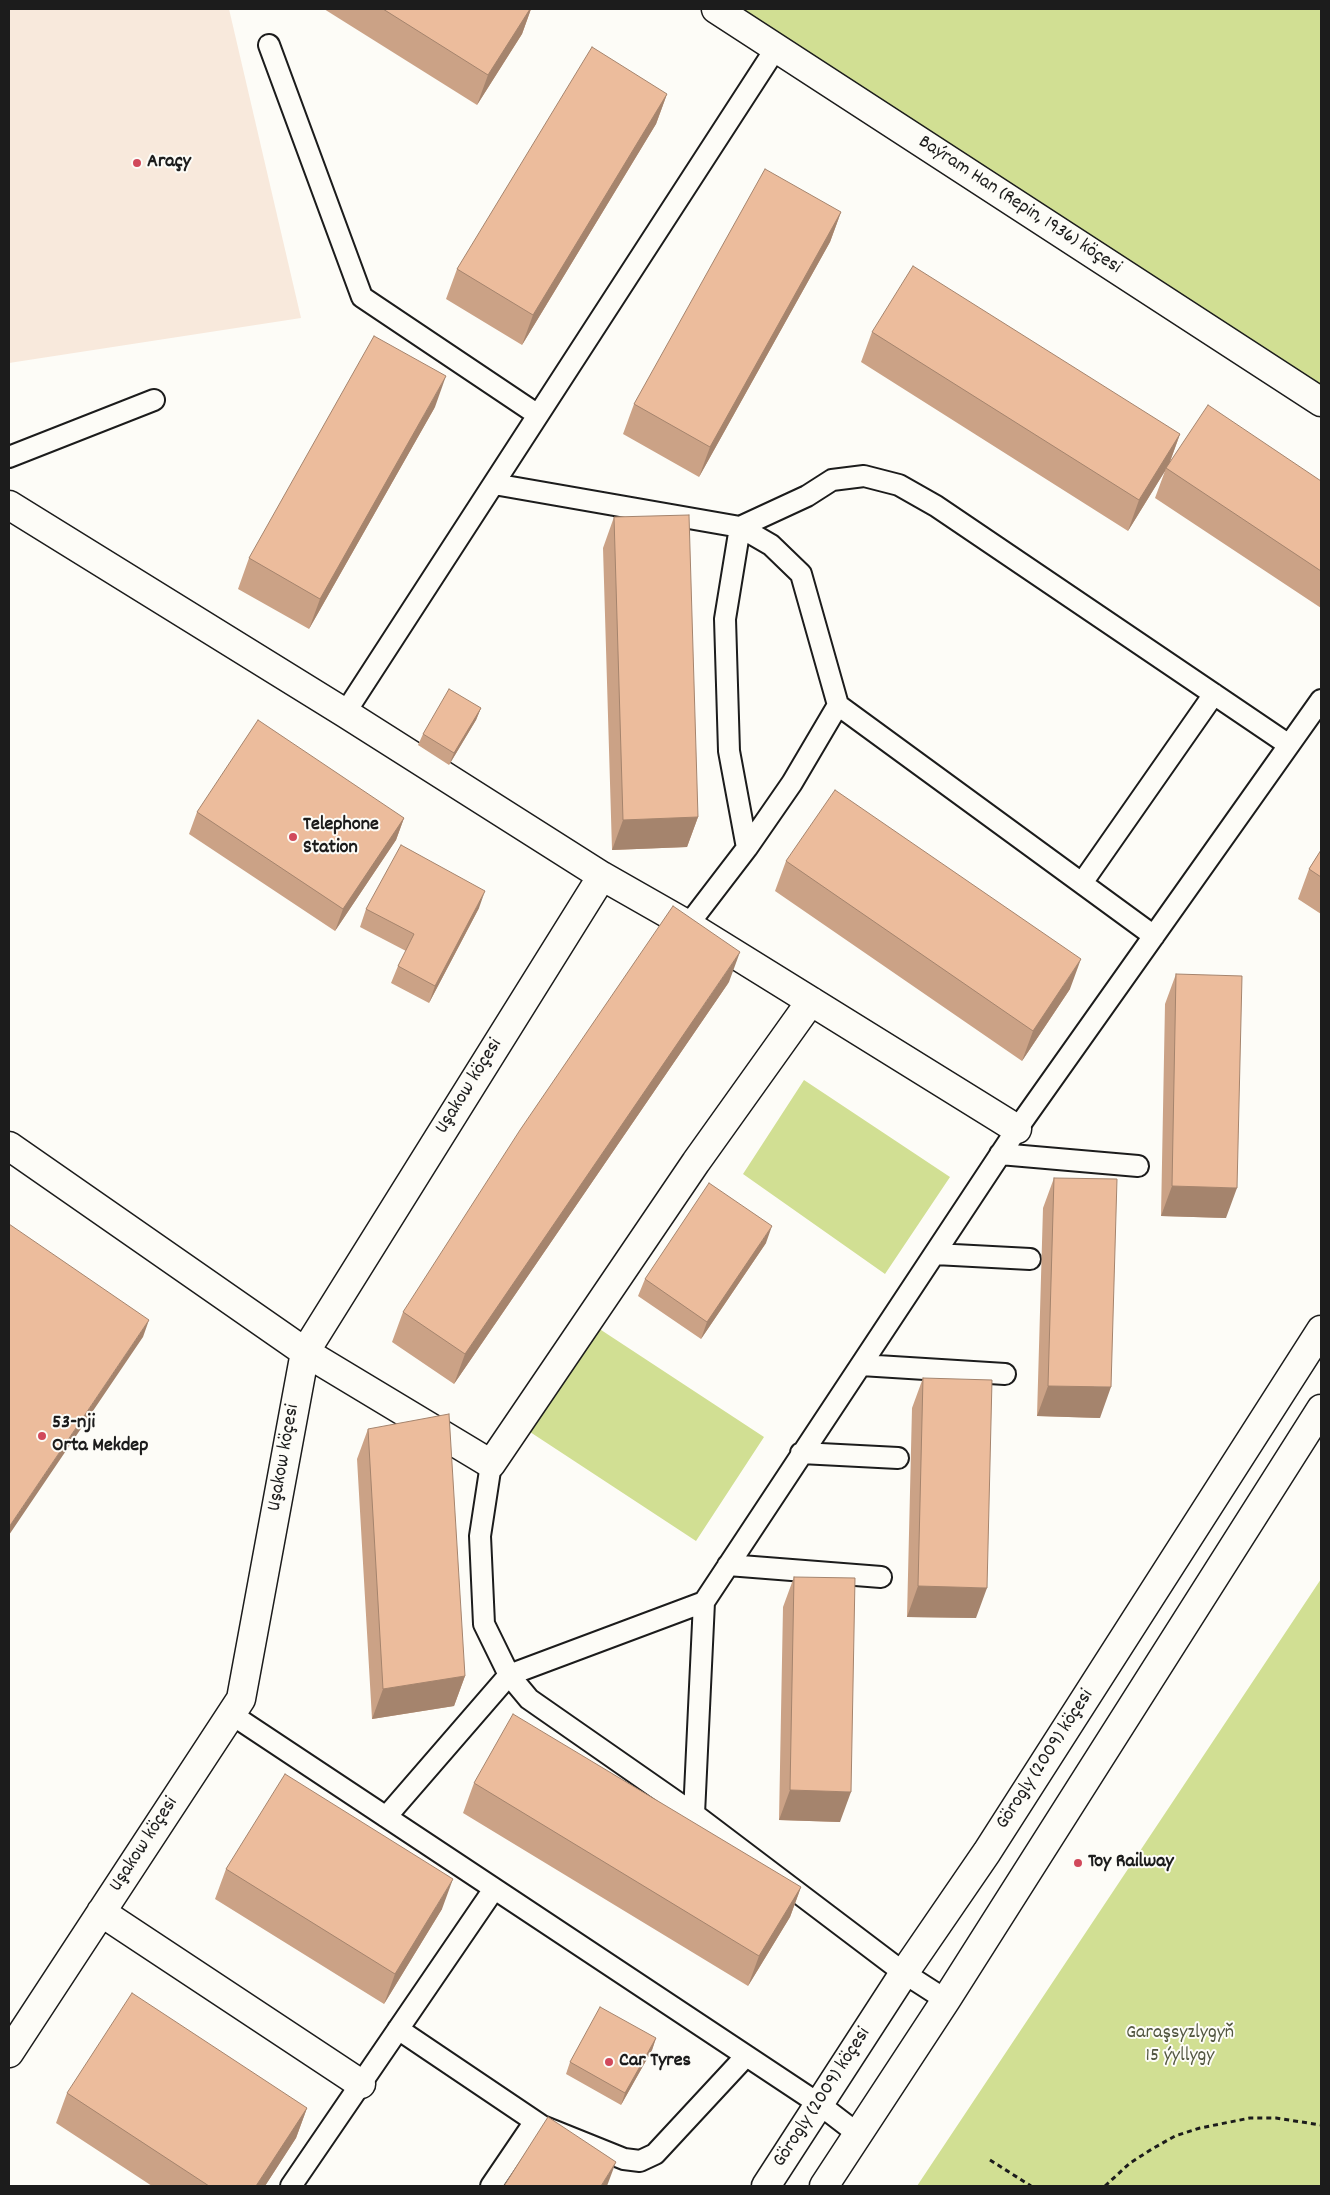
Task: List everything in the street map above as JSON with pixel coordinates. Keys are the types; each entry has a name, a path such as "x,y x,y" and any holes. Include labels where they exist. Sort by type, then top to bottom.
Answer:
{"street":[{"name":"Baýram Han (Repin, 1936) köçesi","path":"716,9 1321,402"},
{"path":"9,504 345,713 602,876 688,925 1017,1129"},
{"name":"Uşakow köçesi","path":"9,2053 241,1699 305,1352 602,876"},
{"path":"9,1146 305,1352 491,1464 696,1162 811,1001"},
{"name":"Görogly (2009) köçesi","path":"766,2186 904,1973 992,1844 1321,1330"},
{"path":"824,2186 946,2000 1321,1409"},
{"path":"101,1912 361,2084"}],"lane":[{"path":"270,44 362,297 538,415"},
{"path":"345,713 776,48"},
{"path":"9,457 154,400"},
{"path":"740,526 807,496 832,480 864,476 898,485 936,506 1289,746"},
{"path":"494,484 740,526 771,545 801,574 838,705 1154,936"},
{"path":"740,526 725,619 729,751 747,848"},
{"path":"1082,883 1214,694"},
{"path":"694,1814 704,1602 800,1453 861,1365 1017,1129 1321,700"},
{"path":"688,925 747,848 792,783 838,705"},
{"path":"1000,1154 1138,1166"},
{"path":"935,1254 1030,1259"},
{"path":"861,1365 1006,1374"},
{"path":"800,1453 898,1458"},
{"path":"491,1464 480,1536 484,1624 508,1676 529,1699 694,1814 904,1973 946,2000"},
{"path":"728,1566 881,1577"},
{"path":"386,1816 508,1676 704,1602"},
{"path":"231,1714 819,2104 858,2134"},
{"path":"291,2186 494,1888"},
{"path":"398,2029 542,2126 624,2159 640,2161 655,2154 746,2056"},
{"path":"491,2186 529,2130 542,2126"}],"path":[{"path":"1105,2186 1130,2163 1175,2136 1225,2121 1267,2118 1302,2121 1321,2126"},
{"path":"990,2160 1031,2186"}],"shaded area":[{"name":"Araçy","path":"9,9 229,9 301,318 9,363"}],"green space":[{"path":"717,9 1321,9 1321,409"},
{"path":"804,1080 950,1177 885,1274 743,1174"},
{"path":"595,1326 764,1437 696,1541 527,1430"},
{"name":"Garaşsyzlygyň 15 ýyllygy","path":"1321,1579 1321,2186 917,2186"}],"building":[{"path":"383,9 530,9 488,75"},
{"path":"592,47 667,94 533,315 457,269"},
{"path":"765,169 841,212 710,447 634,404"},
{"path":"913,266 1180,434 1139,500 872,332"},
{"path":"374,336 446,376 320,599 249,558"},
{"path":"1208,405 1321,481 1321,571 1166,468"},
{"path":"689,515 698,817 623,820 614,517"},
{"path":"449,689 481,708 454,753 423,734"},
{"name":"Telephone Station","path":"258,720 404,818 343,909 197,812"},
{"path":"835,790 1081,959 1033,1031 786,861"},
{"path":"401,845 485,891 435,986 398,966 414,934 366,909"},
{"path":"1321,850 1321,877 1309,869"},
{"path":"673,906 740,952 465,1354 403,1312 520,1130"},
{"path":"1176,974 1242,976 1237,1188 1172,1186"},
{"path":"1054,1178 1117,1179 1111,1387 1048,1386"},
{"path":"709,1183 772,1226 707,1322 645,1279"},
{"name":"53-nji Orta Mekdep","path":"9,1224 149,1320 9,1527"},
{"path":"923,1378 992,1380 987,1588 918,1586"},
{"path":"449,1414 465,1676 383,1689 368,1429"},
{"path":"794,1577 855,1578 851,1792 790,1790"},
{"path":"513,1714 801,1887 759,1956 474,1783"},
{"path":"285,1774 453,1879 395,1974 226,1869"},
{"path":"132,1993 307,2108 256,2186 209,2186 67,2093"},
{"name":"Car Tyres","path":"600,2007 656,2038 625,2093 570,2062"},
{"path":"548,2117 616,2162 601,2186 504,2186"}],"place":[{"name":"Araçy","path":"137,163"},
{"name":"Telephone Station","path":"293,837"},
{"name":"53-nji Orta Mekdep","path":"42,1436"},
{"name":"Toy Railway","path":"1078,1863"},
{"name":"Car Tyres","path":"609,2062"}]}
